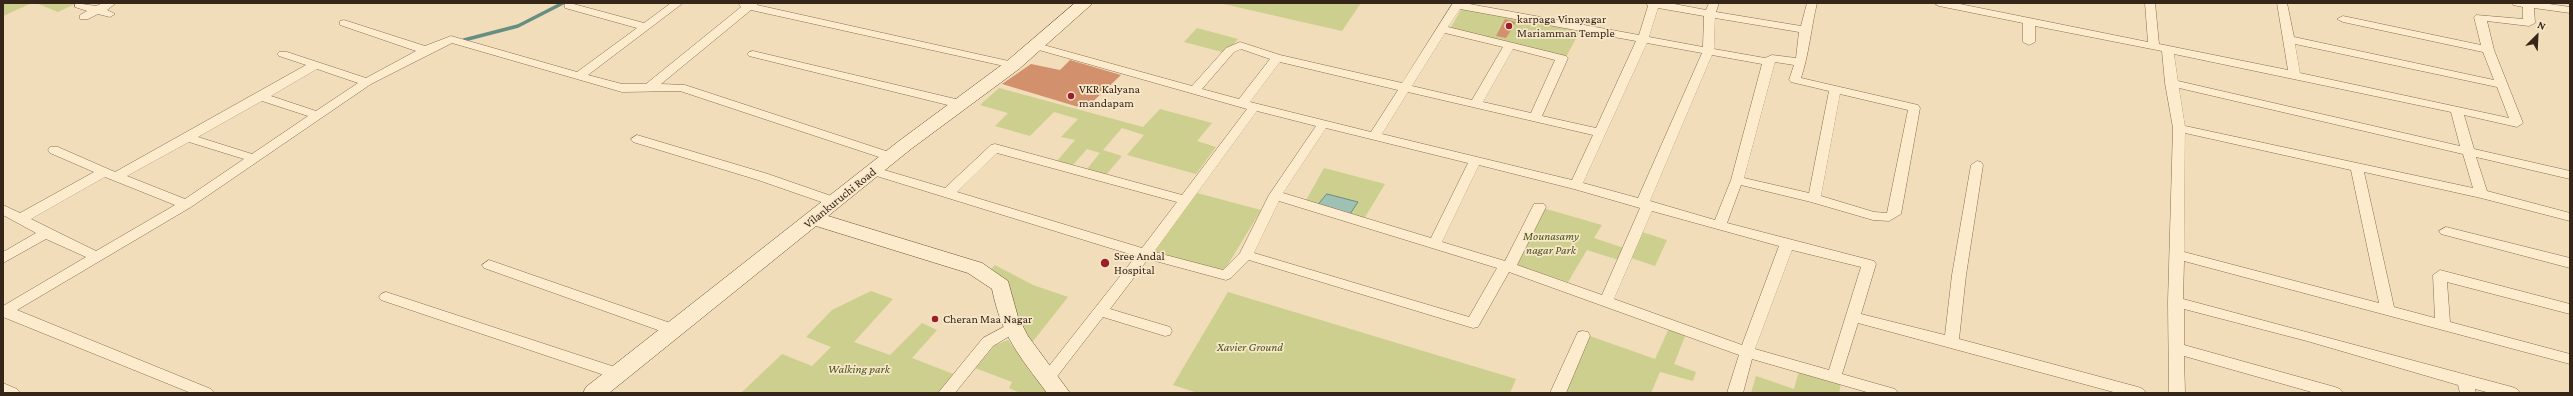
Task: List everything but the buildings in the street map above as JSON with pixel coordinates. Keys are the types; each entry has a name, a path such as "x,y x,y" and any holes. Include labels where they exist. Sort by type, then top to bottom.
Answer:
{"main road":[{"name":"Vilankuruchi Road","path":"594,393 815,219 891,157 1014,65 1084,3"},
{"path":"815,219 975,268 1001,286 1008,317 1019,340 1054,389"}],"street":[{"path":"84,17 111,3"},
{"path":"579,76 678,3"},
{"path":"1576,185 1643,39 1653,3 1712,8 1805,30"},
{"path":"1737,180 1814,198 1874,216 1889,217 1894,214 1914,108 1795,80 1801,62 1805,30 1812,3"},
{"path":"1943,3 2295,75 2517,123 2488,50 2480,17 2529,23 2529,4"},
{"path":"2150,3 2154,46"},
{"path":"2282,3 2295,75"},
{"path":"2517,3 2570,10"},
{"path":"649,88 746,4 1014,65"},
{"path":"1374,137 1407,87 1458,4 1708,52 1768,62"},
{"path":"79,5 110,14"},
{"path":"569,6 645,27"},
{"path":"1606,301 1708,52 1712,8"},
{"path":"2343,19 2488,50"},
{"path":"2029,21 2029,42"},
{"path":"344,23 426,50"},
{"path":"1442,29 1562,58 1535,117"},
{"path":"4,311 186,204 367,82 426,50 451,39 622,88 681,87 891,157"},
{"path":"2288,39 2503,85"},
{"path":"1195,90 1230,50 1240,45 1277,58 1600,133"},
{"path":"1036,46 1248,105 1374,137 1576,185 1787,244 1868,264 1854,317 1834,377"},
{"path":"1476,104 1510,46"},
{"path":"2168,50 2171,83 2178,128 2175,302 2178,349 2177,393"},
{"path":"283,54 367,82"},
{"path":"754,54 960,104"},
{"path":"1054,389 1100,311 1145,254 1184,200 1248,105 1277,58"},
{"path":"1720,225 1737,180 1768,62 1772,58 1801,62"},
{"path":"20,219 110,174 187,138 262,97 315,65"},
{"path":"2171,83 2570,175"},
{"path":"1814,198 1835,89"},
{"path":"262,97 318,116"},
{"path":"2456,110 2481,194"},
{"path":"874,171 948,192 1145,254 1226,275 1246,255 1275,195 1323,124"},
{"path":"2178,128 2481,194 2570,217"},
{"path":"187,138 253,158"},
{"path":"637,139 763,176 835,202"},
{"path":"948,192 994,148 1184,200"},
{"path":"54,150 186,204"},
{"path":"1435,243 1475,161"},
{"path":"1951,342 1959,275 1977,165"},
{"path":"2357,168 2387,310"},
{"path":"1275,195 1507,266 1747,352 1890,393"},
{"path":"1246,255 1473,323 1507,266 1539,207"},
{"path":"3,209 46,233 97,257"},
{"path":"2446,231 2570,263"},
{"path":"3,258 46,233"},
{"path":"1735,393 1747,352 1787,244"},
{"path":"2177,255 2570,359"},
{"path":"489,265 674,330"},
{"path":"2444,325 2440,274 2570,309"},
{"path":"386,297 619,374"},
{"path":"2175,302 2307,336 2467,387 2512,393"},
{"path":"4,311 206,393"},
{"path":"1100,311 1165,331"},
{"path":"1854,317 2138,393"},
{"path":"946,393 988,342 1013,327"},
{"path":"1558,393 1583,336"},
{"path":"2178,349 2335,393"},
{"path":"3,389 12,393"}],"green space":[{"path":"3,3 32,3 3,16"},
{"path":"36,3 77,3 58,12"},
{"path":"1219,3 1361,3 1342,31"},
{"path":"1462,8 1580,31 1566,57 1450,29"},
{"path":"1197,28 1238,39 1226,53 1184,42"},
{"path":"999,88 1143,127 1160,109 1212,123 1197,141 1216,147 1196,174 1127,155 1144,135 1122,128 1103,150 1122,156 1106,175 1087,169 1100,153 1087,149 1073,165 1057,161 1075,140 1061,137 1078,119 1054,112 1030,136 995,126 1008,113 980,105"},
{"path":"1324,168 1385,184 1364,219 1305,202"},
{"path":"1197,193 1261,210 1224,271 1153,252"},
{"name":"Mounasamy nagar Park","path":"1536,206 1602,225 1594,238 1624,248 1633,229 1667,240 1655,266 1631,258 1628,263 1587,250 1568,282 1504,261"},
{"path":"995,265 1033,285 1068,297 1030,345 989,271"},
{"name":"Walking park","path":"871,291 893,299 854,342 890,355 922,323 937,330 912,358 956,375 940,393 741,393 782,354 812,366 831,347 806,337 832,310"},
{"name":"Xavier Ground","path":"1228,292 1516,379 1510,393 1198,393 1173,385"},
{"path":"1669,328 1686,334 1674,364 1696,372 1693,381 1660,372 1651,393 1561,393 1587,335 1655,359"},
{"path":"1008,340 1047,391 1046,393 1020,393 1009,388 1012,382 975,368 995,345"},
{"path":"1799,371 1841,384 1839,393 1751,393 1756,376 1794,389"}],"shaded area":[{"path":"1327,194 1358,202 1350,214 1319,204"}],"waterway":[{"path":"464,40 518,26 563,3"}],"place":[{"name":"karpaga Vinayagar Mariamman Temple","path":"1509,26"},
{"name":"VKR Kalyana mandapam","path":"1071,96"},
{"name":"Sree Andal Hospital","path":"1105,263"},
{"name":"Cheran Maa Nagar","path":"935,319"}]}
